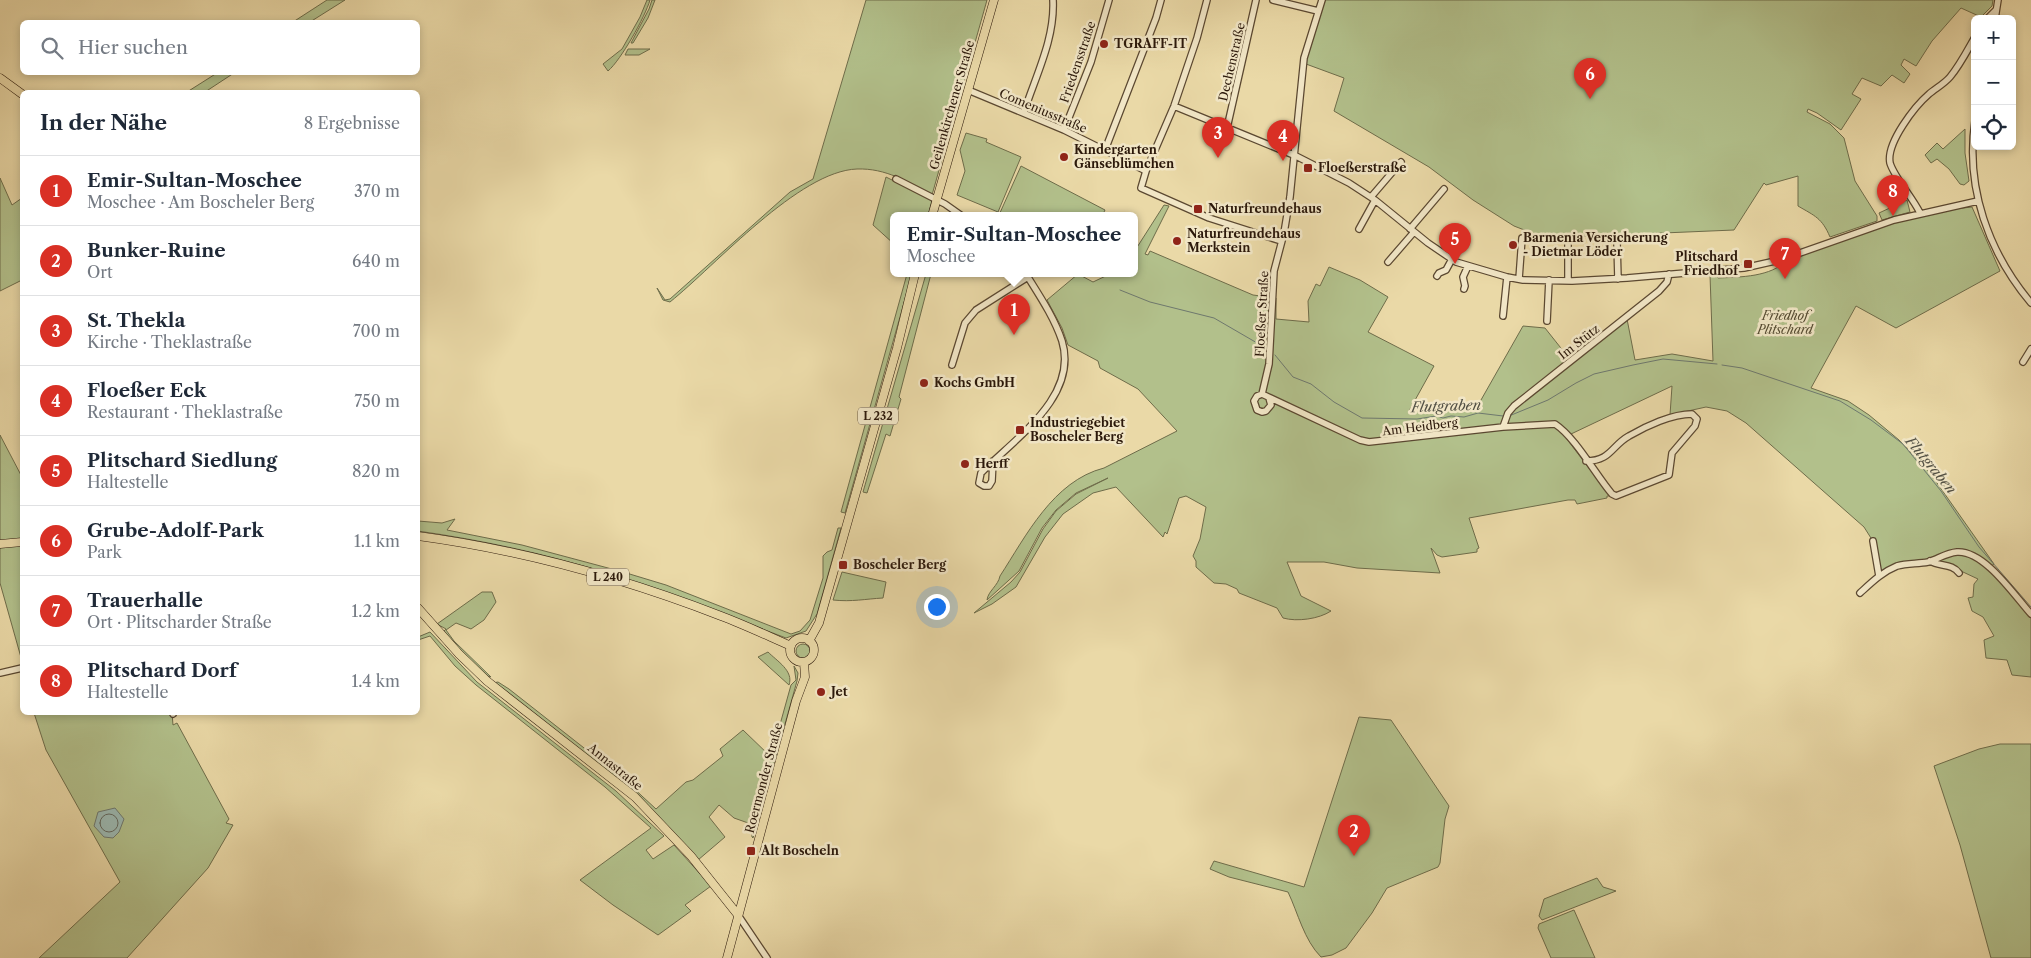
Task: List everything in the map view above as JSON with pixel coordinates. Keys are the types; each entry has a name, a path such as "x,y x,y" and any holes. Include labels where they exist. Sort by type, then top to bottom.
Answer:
{"main road":[{"name":"Geilenkirchener Straße","path":"938,212 995,0"},
{"path":"0,78 20,93"},
{"name":"Geilenkirchener Straße","path":"934,212 939,201"},
{"name":"L 232","path":"809,641 819,623 912,292 914,277"},
{"name":"L 232","path":"912,292 919,277"},
{"name":"L 240","path":"420,536 508,551 600,574 722,616 791,646"},
{"path":"0,544 20,542"},
{"name":"Annastraße","path":"420,610 459,654 487,681 635,797 691,856 738,915"},
{"path":"799,639 809,641 813,646 814,652 811,658 804,662 797,661 792,656 791,646 799,639"},
{"name":"Roermonder Straße","path":"727,958 796,701 806,677 804,662"}],"street":[{"path":"1024,112 1050,37 1053,22 1053,0"},
{"name":"Friedensstraße","path":"1064,130 1091,62 1109,0"},
{"path":"1105,150 1156,18 1161,0"},
{"path":"1207,0 1197,38 1174,106 1146,171 1141,188 1209,218 1281,241"},
{"name":"Dechenstraße","path":"1227,128 1256,0"},
{"path":"1273,0 1318,11"},
{"name":"Floeßer Straße","path":"1269,398 1271,402 1268,409 1264,412 1257,410 1254,406 1257,396 1262,394 1268,375 1274,271 1290,197 1296,156 1304,58 1322,0"},
{"path":"1995,15 1998,0"},
{"path":"1991,15 1996,10"},
{"path":"1920,213 1892,167 1891,149 1898,134 1914,110 1930,93 1950,77 1971,43"},
{"name":"Comeniusstraße","path":"970,91 1064,130 1146,171"},
{"path":"1174,106 1296,156 1350,183 1373,198 1452,259 1468,266 1519,279 1568,281 1618,279 1744,268 1772,262 1881,223 1978,201"},
{"path":"1974,150 1973,161 1978,201 1994,248 2010,277 2031,303"},
{"path":"1359,229 1373,198 1401,162"},
{"path":"896,179 956,212"},
{"path":"1388,262 1444,189"},
{"path":"1519,279 1522,238"},
{"path":"1617,242 1618,279"},
{"path":"1568,244 1568,281"},
{"path":"1437,276 1446,270 1452,259"},
{"path":"1464,289 1462,277 1468,266"},
{"name":"Im Stütz","path":"1503,427 1508,412 1659,291 1667,282 1669,274"},
{"path":"952,365 965,323 976,310 1024,277"},
{"path":"992,461 1047,407 1058,389 1064,372 1064,350 1057,327 1028,277"},
{"path":"1503,316 1507,277"},
{"path":"1547,321 1549,280"},
{"path":"2023,362 2031,349"},
{"path":"1262,394 1269,398"},
{"name":"Am Heidberg","path":"1269,398 1277,400 1360,440 1369,442 1503,427 1553,424 1568,436 1586,461"},
{"path":"1692,414 1697,419 1695,426 1672,453 1669,475 1616,496 1612,494 1586,461 1605,458 1628,436 1672,418 1692,414"},
{"path":"1873,542 1879,576"},
{"path":"1860,593 1879,576 1897,566 1930,561 1941,556 1959,552 1971,553 1981,560 2031,614"},
{"path":"1930,561 1938,565 1952,567 1959,572"},
{"path":"0,673 20,668"},
{"path":"738,915 766,958"}],"green space":[{"path":"327,0 345,0 313,20 296,20"},
{"path":"647,0 650,0 638,27 626,48 608,71 603,64 622,49"},
{"path":"652,0 655,0 648,18 633,43 631,43 649,9"},
{"path":"866,0 987,0 932,195 887,173 878,171 857,169 834,174 810,185 784,202 670,302 663,300 657,288 665,300 670,299 790,192 813,179"},
{"path":"1324,0 1993,0 1992,6 1983,15 1977,15 1961,8 1932,41 1916,66 1904,59 1901,65 1910,74 1904,83 1892,75 1881,86 1862,78 1852,94 1861,99 1841,130 1808,109 1807,112 1830,124 1844,138 1855,181 1877,216 1877,221 1830,237 1821,221 1798,206 1798,176 1766,185 1764,183 1734,230 1545,238 1514,226 1473,200 1429,167 1334,111 1344,78 1306,64 1306,57"},
{"path":"628,49 650,49 639,55 625,55"},
{"path":"214,75 231,75 208,90 190,90"},
{"path":"1965,129 1965,153 1969,181 1964,185 1960,184 1949,169 1937,159 1931,163 1925,155 1937,143 1943,149"},
{"path":"966,133 987,139 986,142 1021,157 998,212 957,195 965,171 960,150"},
{"path":"1021,166 1105,210 1104,212 1000,212"},
{"path":"886,177 932,200 929,212 890,212 890,240 873,225"},
{"path":"0,178 12,205 20,199 20,281 0,291"},
{"path":"1907,200 1910,212 1882,220 1879,213"},
{"name":"Friedhof Plitschard","path":"1164,205 1169,206 1145,254 1148,255 1150,251 1253,295 1276,298 1276,319 1309,322 1308,301 1316,284 1320,286 1329,267 1360,280 1388,297 1368,332 1434,366 1409,411 1477,407 1523,326 1545,328 1572,362 1627,319 1635,360 1672,354 1713,361 1710,275 1714,274 1718,278 1764,273 1773,270 1787,260 1878,228 1924,215 1972,207 2000,271 1896,328 1856,306 1811,388 1848,401 1869,415 1899,440 1930,473 1994,564 1989,568 2031,617 2031,677 2012,675 2007,660 1986,658 1984,640 1994,636 1983,617 1972,611 1968,598 1973,597 1974,584 1978,579 1948,565 1914,566 1910,561 1879,575 1876,546 1864,527 1746,423 1727,411 1706,407 1670,415 1672,386 1571,434 1568,431 1563,434 1610,496 1607,496 1607,498 1577,504 1575,500 1568,500 1469,518 1479,548 1477,552 1442,557 1437,555 1431,548 1440,573 1357,568 1324,562 1287,562 1301,596 1331,611 1314,618 1301,620 1283,618 1277,608 1239,593 1237,589 1226,584 1214,583 1196,567 1196,561 1193,556 1200,539 1206,507 1186,496 1179,498 1167,534 1165,532 1163,537 1116,487 1093,493 1063,514 1045,537 1016,587 992,604 974,613 1020,572 1043,529 1056,511 1076,494 1108,478 1076,493 1056,510 1042,528 1019,571 987,600 1031,528 1056,497 1086,475 1104,468 1177,431 1138,389 1100,368 1098,361 1068,345 1062,328 1047,300 1074,277 1084,277 1093,282 1104,277 1138,277 1138,246"},
{"path":"906,277 911,277 845,513 841,512"},
{"path":"925,277 930,277 899,397 901,399 890,436 886,434 867,493 863,492"},
{"path":"0,435 20,473 20,654 0,583"},
{"path":"455,519 447,530 522,545 666,585 791,634 800,631 810,620 823,578 823,556 832,550 838,528 841,528 817,614 806,631 786,638 672,595 580,565 511,548 420,531 420,521 442,523"},
{"path":"842,572 886,582 883,598 852,601 833,600"},
{"path":"482,592 492,592 496,602 484,620 471,629 456,623 446,630 454,641 491,677 483,675 446,635 444,631 446,629 437,624"},
{"path":"430,632 477,682 616,791 664,836 646,850 653,859 674,845 711,886 685,905 691,911 658,935 580,880 651,828 605,787 476,685 455,666 430,636 420,639 420,636"},
{"path":"800,644 806,644 810,651 806,658 800,658 796,654 796,648"},
{"path":"768,652 787,671 790,680 789,685 758,657"},
{"path":"794,666 798,673 797,681 753,838 751,824 734,818 719,805 709,817 725,837 698,860 621,781 629,784 656,809 686,782 693,780 723,756 720,749 743,730 771,757 791,685 796,680"},
{"path":"498,682 621,777 613,776 493,683"},
{"path":"35,715 172,715 173,725 177,723 229,819 226,823 233,825 208,868 127,958 39,958 120,882 46,750"},
{"path":"1359,717 1391,720 1449,806 1445,819 1440,863 1438,867 1387,888 1372,913 1346,948 1332,955 1321,957 1310,943 1288,892 1229,877 1210,869 1214,861 1304,887"},
{"path":"2000,744 2031,744 2031,958 1991,958 1960,845 1934,766 1979,749"},
{"path":"1597,878 1603,887 1616,891 1542,920 1539,916 1544,899"},
{"path":"1574,910 1595,958 1551,958 1538,928 1539,924"}],"water":[{"path":"115,808 124,819 119,832 113,838 104,837 94,826 98,812"}],"waterway":[{"name":"Flutgraben","path":"1120,290 1150,302 1214,318 1264,347"},
{"name":"Flutgraben","path":"1275,355 1293,377 1311,384 1334,402 1362,418 1417,419 1436,416 1443,418 1451,416 1464,417 1478,413 1503,416"},
{"name":"Flutgraben","path":"1509,416 1548,400 1594,374 1663,359 1717,364"},
{"name":"Flutgraben","path":"1722,365 1742,368 1840,401 1871,420 1903,444 1941,491 1979,547 2031,607"}],"place":[{"name":"TGRAFF-IT","path":"1104,44"},
{"name":"Grube-Adolf-Park","path":"1590,99"},
{"name":"Kindergarten Gänseblümchen","path":"1064,157"},
{"name":"St. Thekla","path":"1218,158"},
{"name":"Floeßer Eck","path":"1283,161"},
{"name":"Floeßerstraße","path":"1308,168"},
{"name":"Naturfreundehaus","path":"1198,209"},
{"name":"Plitschard Dorf","path":"1893,216"},
{"name":"Naturfreundehaus Merkstein","path":"1177,241"},
{"name":"Barmenia Versicherung - Dietmar Löder","path":"1513,245"},
{"name":"Plitschard Siedlung","path":"1455,264"},
{"name":"Plitschard Friedhof","path":"1748,264"},
{"name":"Trauerhalle","path":"1785,279"},
{"name":"Emir-Sultan-Moschee","path":"1014,335"},
{"name":"Kochs GmbH","path":"924,383"},
{"name":"Industriegebiet Boscheler Berg","path":"1020,430"},
{"name":"Herff","path":"965,464"},
{"name":"Boscheler Berg","path":"843,565"},
{"name":"Jet","path":"821,692"},
{"name":"Alt Boscheln","path":"751,851"},
{"name":"Bunker-Ruine","path":"1354,856"}]}
